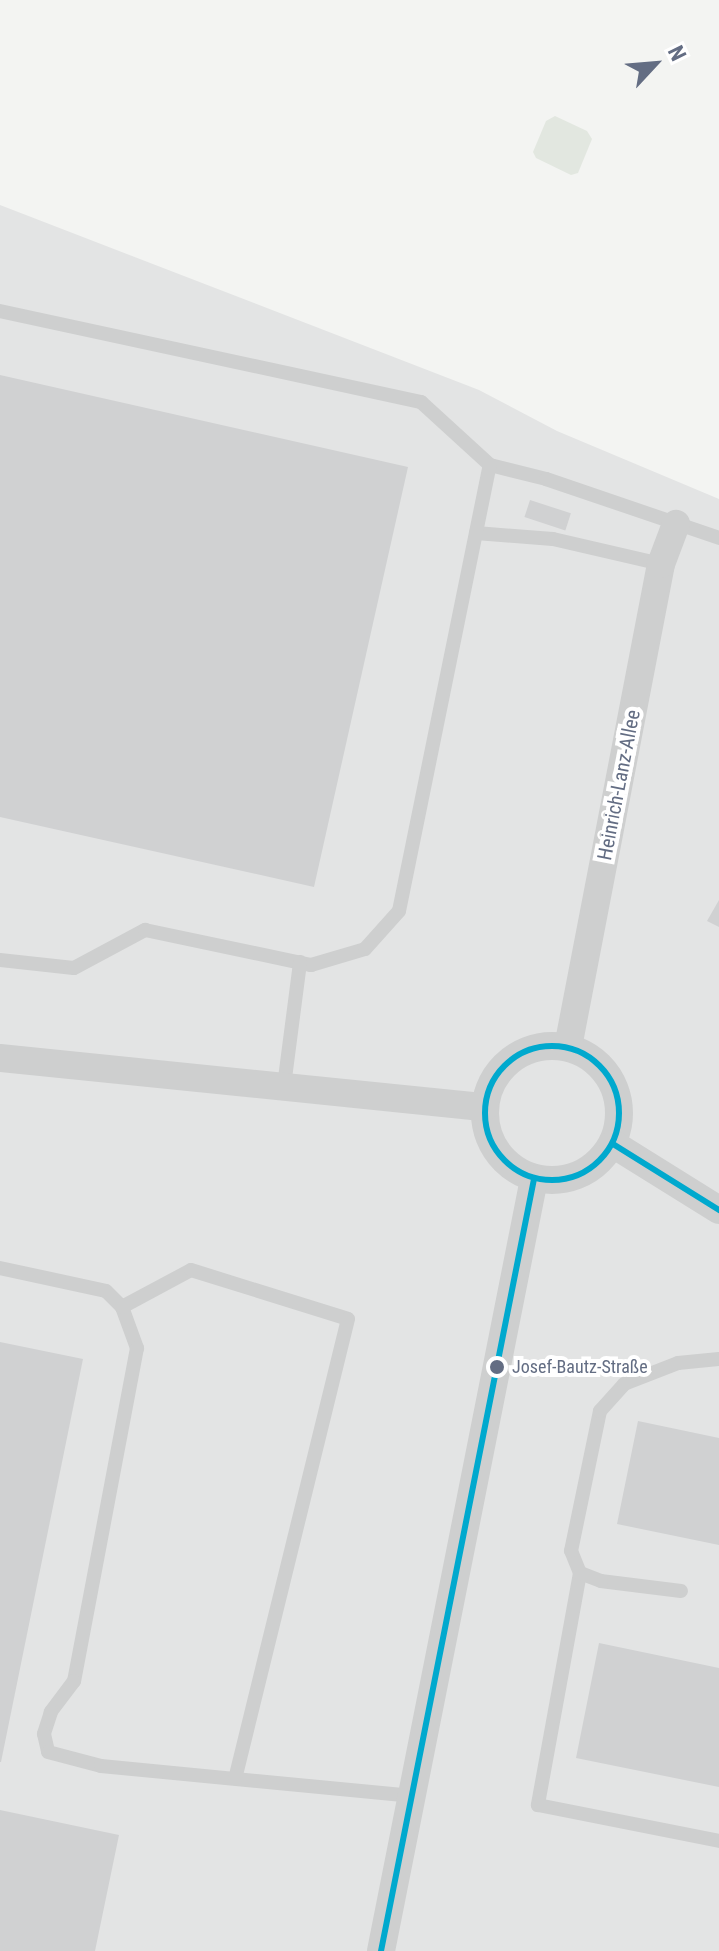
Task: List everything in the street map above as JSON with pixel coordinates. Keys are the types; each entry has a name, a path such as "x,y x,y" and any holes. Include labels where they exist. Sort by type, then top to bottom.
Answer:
{"street":[{"name":"Heinrich-Lanz-Allee","path":"568,1047 661,564 676,524"},
{"path":"568,1047 595,1060 616,1090 620,1119 613,1144 600,1162 570,1179 534,1179 503,1160 487,1133 485,1107 501,1067 529,1049 568,1047"},
{"path":"0,1058 485,1107"},
{"path":"613,1144 719,1210"},
{"path":"381,1951 534,1179"}],"lane":[{"path":"0,311 421,402 490,465 546,479 719,538"},
{"path":"0,960 74,968 145,930 311,965 365,949 399,911 490,465"},
{"path":"476,533 553,539 661,564"},
{"path":"284,1086 300,962"},
{"path":"0,1268 106,1291 122,1307 137,1348 137,1368 74,1681 51,1712 44,1734 48,1752 72,1761 411,1796"},
{"path":"122,1307 191,1270 348,1319 235,1778"},
{"path":"719,1359 678,1363 624,1384 600,1411 571,1551 580,1573 538,1805 719,1841"},
{"path":"580,1573 601,1581 681,1591"}],"shaded area":[{"path":"555,116 587,131 592,139 578,173 571,175 536,158 533,152 546,121"},
{"path":"0,205 479,390 557,431 719,499 719,1951 0,1951"}],"building":[{"path":"0,375 408,467 314,887 0,817"},
{"path":"530,500 571,513 565,530 524,517"},
{"path":"719,900 719,927 707,921"},
{"path":"0,1342 83,1359 1,1762 0,1762"},
{"path":"638,1421 719,1438 719,1545 617,1524"},
{"path":"599,1643 719,1668 719,1787 576,1758"},
{"path":"0,1810 119,1835 95,1951 0,1951"}],"transit line":[{"path":"552,1046 577,1052 599,1066 613,1088 619,1113 613,1138 599,1160 577,1174 552,1180 527,1174 505,1160 491,1138 485,1113 491,1088 505,1066 527,1052 552,1046"},
{"path":"613,1144 719,1210"},
{"path":"381,1951 534,1179"}],"place":[{"name":"Josef-Bautz-Straße","path":"497,1367"}]}
